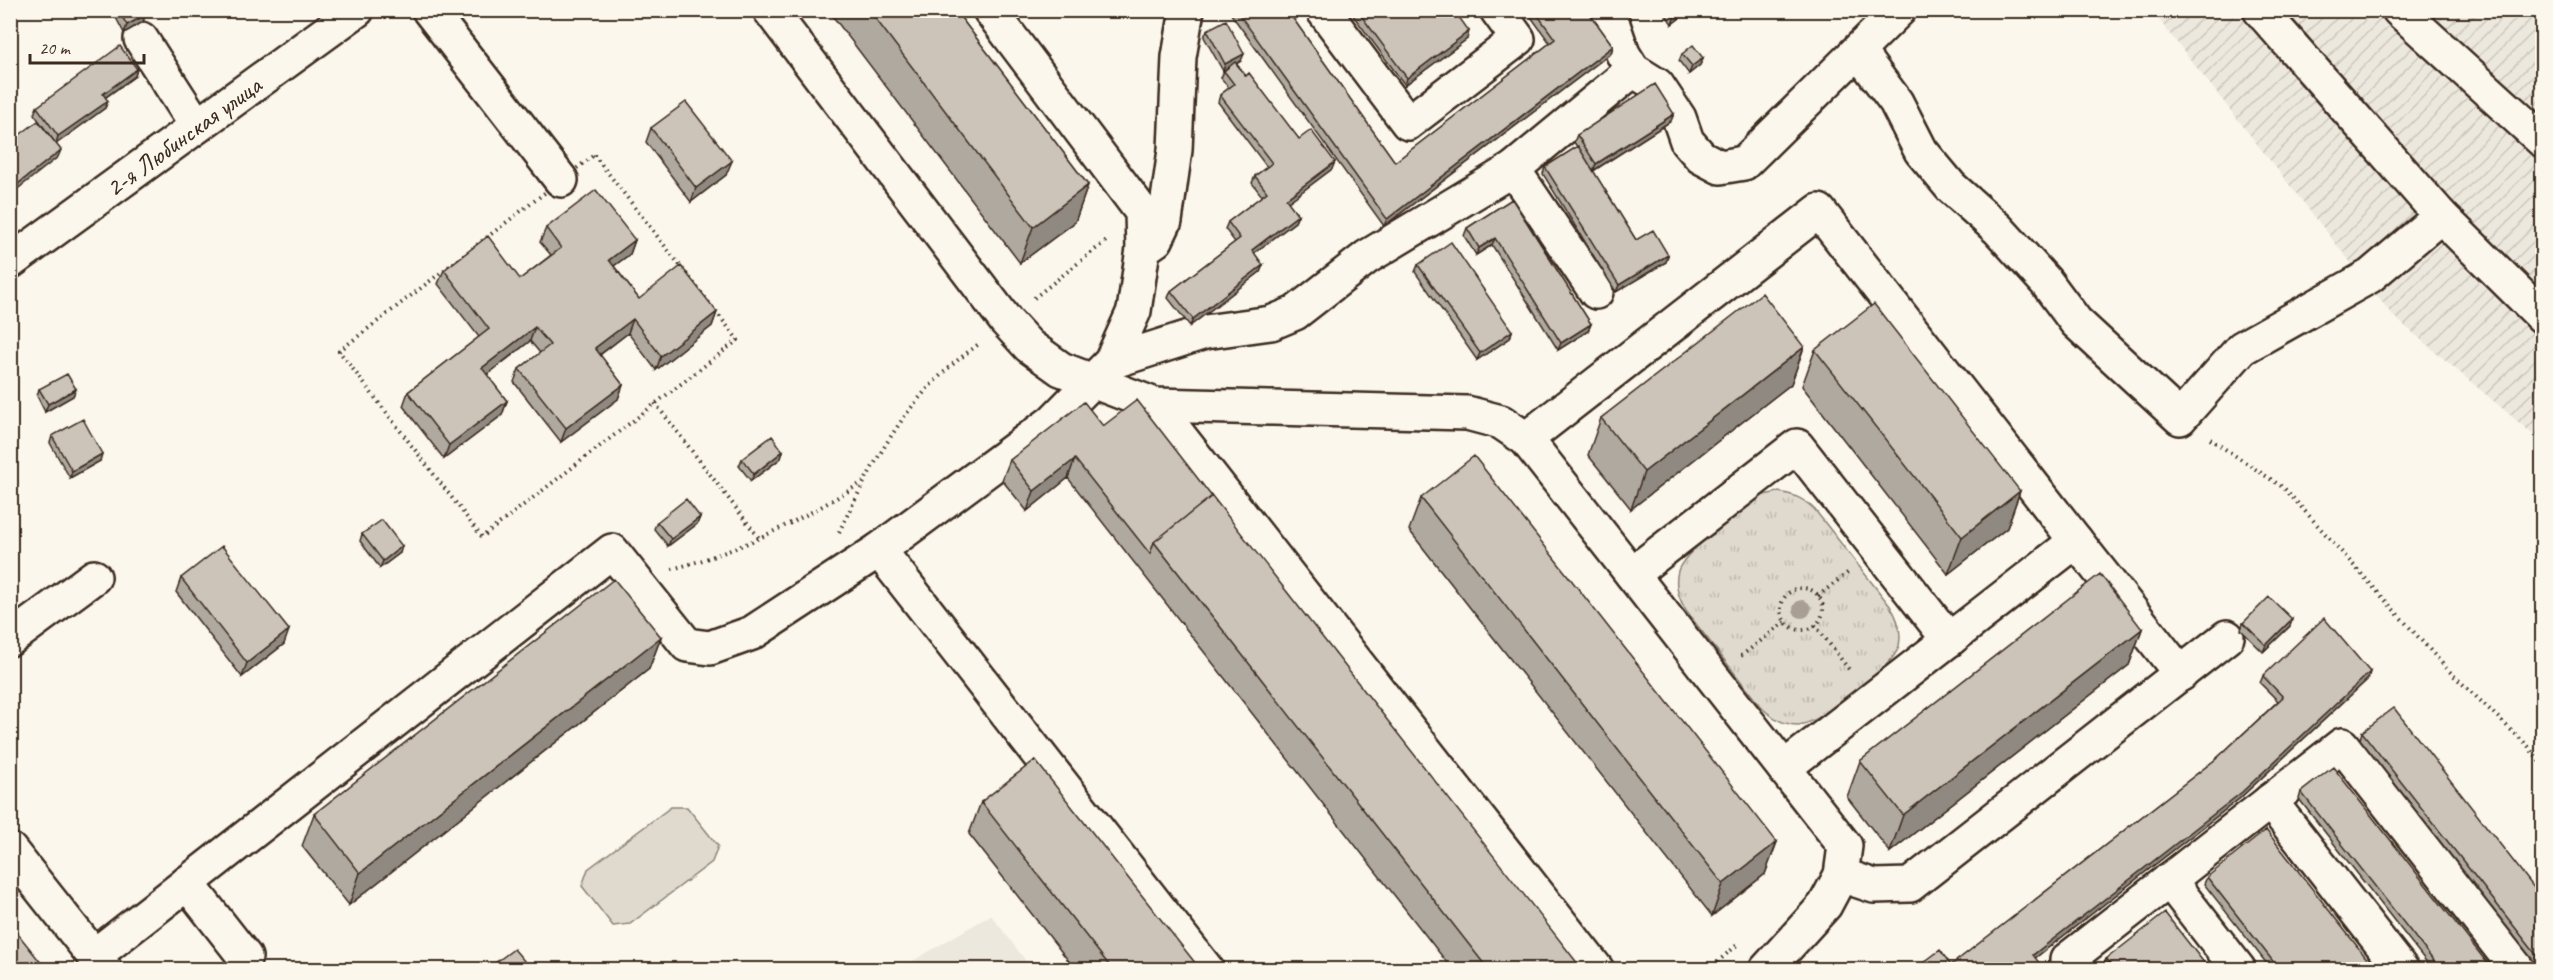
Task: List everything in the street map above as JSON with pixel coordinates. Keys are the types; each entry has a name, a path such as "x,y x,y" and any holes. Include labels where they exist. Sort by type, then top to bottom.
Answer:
{"street":[{"name":"2-я Любинская улица","path":"10,262 357,10"},
{"path":"429,10 561,180"},
{"path":"770,10 1006,321 1029,346 1061,369 1101,371 1205,332 1271,323 1295,313 1367,256 1513,169 1633,70"},
{"path":"10,850 100,963 187,883 612,550 687,645 710,648 752,633 879,550 1052,422 1101,371 1134,311 1143,249 1142,212 990,10"},
{"path":"1143,249 1156,240 1165,221 1175,150 1179,57 1187,10"},
{"path":"1323,10 1408,123 1518,39 1497,10"},
{"path":"1608,10 1623,54 1633,70 1657,85 1679,118 1687,141 1701,158 1720,167 1744,164 1899,10"},
{"path":"2260,10 2441,216 2542,316"},
{"path":"2399,10 2542,140"},
{"path":"141,39 197,126"},
{"path":"1858,51 1896,102 1921,151 1951,187 1998,229 2047,283 2076,322 2180,418 2242,348 2370,276 2441,216"},
{"path":"1513,169 1596,292"},
{"path":"1526,439 1819,211 2181,674"},
{"path":"1101,371 1155,405 1598,969"},
{"path":"1155,405 1467,413 1501,422 1526,439 1845,846 1841,876 1825,905 1766,969"},
{"path":"1632,574 1797,446 1949,640"},
{"path":"1784,768 2076,541"},
{"path":"879,550 1207,969"},
{"path":"10,639 94,577"},
{"path":"1841,876 1874,886 1910,885 2228,637"},
{"path":"2074,969 2067,960 2342,745 2518,969"},
{"path":"2270,801 2402,969"},
{"path":"2169,880 2239,969"},
{"path":"187,883 245,957"}],"path":[{"path":"594,155 738,340 482,537 339,351 561,180 594,155"},
{"path":"838,534 864,481 920,398 940,375 1142,212"},
{"path":"655,403 759,538"},
{"path":"2180,418 2284,488 2448,670 2528,746 2542,765"},
{"path":"629,573 658,572 714,558 814,512 864,481"},
{"path":"1796,588 1812,591 1822,603 1822,611 1815,625 1799,629 1791,627 1785,621 1782,614 1784,598 1796,588"},
{"path":"1713,678 1785,621"},
{"path":"1815,625 1873,699"}],"shaded area":[{"path":"2152,11 2542,11 2542,442 2393,316"},
{"path":"991,915 1032,969 899,969"}],"green space":[{"path":"1778,492 1798,498 1815,510 1890,606 1900,630 1899,646 1884,667 1838,705 1809,722 1798,725 1778,720 1761,707 1686,611 1677,587 1678,571 1682,563 1703,541 1730,517 1755,500"},
{"path":"671,807 687,807 718,846 712,862 630,924 613,926 582,886 588,869"}],"building":[{"path":"118,10 143,10 145,15 127,25"},
{"path":"869,10 955,10 1088,185 1033,227"},
{"path":"1236,10 1287,10 1395,162 1555,39 1534,10 1587,10 1613,46 1387,219"},
{"path":"1357,10 1454,10 1469,31 1407,78"},
{"path":"1671,10 1683,10 1675,16"},
{"path":"1226,20 1244,54 1225,64 1207,30"},
{"path":"1693,45 1703,58 1692,66 1682,54"},
{"path":"120,46 137,69 103,94 108,101 58,136 37,107"},
{"path":"1235,62 1246,76 1249,73 1299,139 1311,130 1335,162 1286,199 1298,215 1252,250 1263,265 1193,319 1171,291 1240,238 1228,222 1267,192 1255,176 1272,163 1220,95 1234,84 1224,71"},
{"path":"1655,84 1674,114 1596,164 1577,135"},
{"path":"686,102 732,161 696,188 651,128"},
{"path":"38,121 61,150 10,190 10,142"},
{"path":"1578,146 1636,240 1653,230 1668,255 1619,285 1545,167"},
{"path":"596,190 635,240 609,260 639,299 681,266 717,312 661,356 633,319 595,348 623,385 566,428 519,369 550,345 535,327 482,368 507,401 449,445 408,392 489,329 444,270 488,236 520,279 561,248 546,228"},
{"path":"1512,199 1591,324 1561,343 1495,238 1479,248 1467,228"},
{"path":"1451,242 1512,331 1480,353 1418,265"},
{"path":"1762,293 1804,347 1644,472 1601,418"},
{"path":"1874,304 2020,491 1962,537 1815,350"},
{"path":"67,374 76,389 48,404 39,389"},
{"path":"1137,400 1212,496 1154,542 1150,554 1075,459 1034,491 1010,460 1084,402 1103,426"},
{"path":"83,419 102,454 72,471 52,436"},
{"path":"772,436 783,451 754,474 742,459"},
{"path":"1474,456 1777,842 1723,884 1421,498"},
{"path":"1212,496 1582,969 1488,969 1154,542"},
{"path":"686,499 700,517 671,539 657,522"},
{"path":"382,520 402,546 383,561 362,534"},
{"path":"222,546 289,630 247,663 181,578"},
{"path":"2100,574 2142,629 1903,815 1860,761"},
{"path":"614,579 661,637 360,873 314,814"},
{"path":"2269,597 2292,619 2266,645 2243,623"},
{"path":"2324,618 2370,672 2242,792 2033,955 2044,969 1946,969 2216,759 2283,697 2263,676"},
{"path":"2394,708 2542,898 2542,962 2362,732"},
{"path":"1035,760 1200,969 1112,969 981,802"},
{"path":"2333,767 2492,969 2440,969 2301,792"},
{"path":"2266,830 2375,969 2279,969 2207,877"},
{"path":"2165,913 2209,969 2114,969 2106,959"},
{"path":"10,924 46,969 10,969"},
{"path":"514,949 531,969 487,969"},
{"path":"1940,950 1950,964 1943,969 1915,969"}]}
